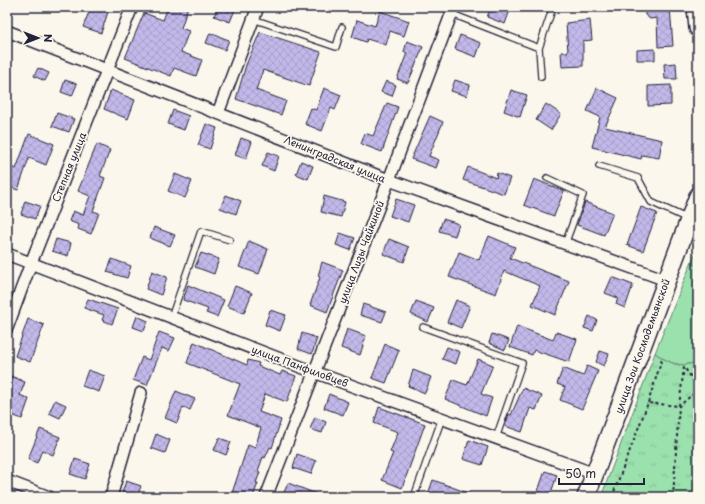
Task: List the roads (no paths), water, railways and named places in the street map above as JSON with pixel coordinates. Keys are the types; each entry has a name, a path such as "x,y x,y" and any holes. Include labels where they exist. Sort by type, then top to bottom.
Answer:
{"main road":[{"path":"696,7 698,28"},
{"name":"улица Зои Космодемьянской","path":"586,497 698,196"}],"street":[{"name":"Степная улица","path":"7,328 31,263 132,7"},
{"path":"218,112 258,7"},
{"name":"улица Лизы Чайкиной","path":"266,497 390,180 453,11"},
{"name":"Ленинградская улица","path":"7,31 390,180 666,280"},
{"name":"улица Панфиловцев","path":"7,254 314,372 595,474"},
{"path":"110,497 141,392"},
{"path":"7,481 49,497"}],"lane":[{"path":"542,77 539,48 553,7"},
{"path":"453,11 539,48"},
{"path":"253,19 336,47 342,27"},
{"path":"598,166 638,178 651,202 690,220"},
{"path":"547,178 582,195 565,244"},
{"path":"171,318 202,230 230,240"},
{"path":"423,327 522,363 496,438"},
{"path":"414,497 442,418"}]}
